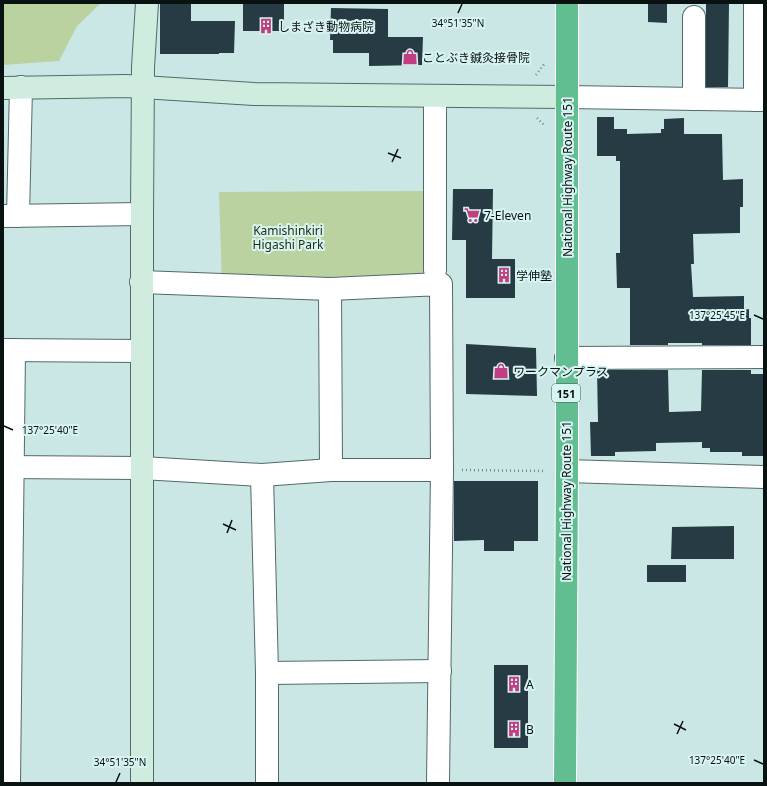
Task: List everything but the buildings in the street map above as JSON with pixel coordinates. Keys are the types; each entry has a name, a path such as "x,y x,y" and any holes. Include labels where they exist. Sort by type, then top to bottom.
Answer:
{"highway":[{"name":"National Highway Route 151","path":"565,783 557,471 566,358 567,3"}],"street":[{"path":"142,783 141,282 143,87 146,3"},
{"path":"142,214 11,216 12,88 143,87 254,94 760,100 755,3"},
{"path":"694,17 694,100"},
{"path":"435,96 435,270"},
{"path":"141,282 330,289 441,284 442,470 438,783"},
{"path":"330,289 331,470"},
{"path":"9,783 6,660 8,350 141,351"},
{"path":"566,358 764,357"},
{"path":"8,467 142,468 262,475 331,470 442,470"},
{"path":"557,471 764,477"},
{"path":"262,475 267,673 267,783"},
{"path":"267,673 440,671"}],"path":[{"path":"442,470 557,471"}],"green space":[{"path":"3,3 101,3 77,26 59,61 3,65"},
{"name":"Kamishinkiri Higashi Park","path":"428,191 426,279 222,285 219,192"}],"place":[{"name":"しまざき動物病院","path":"266,26"},
{"name":"ことぶき鍼灸接骨院","path":"410,57"},
{"name":"7-Eleven","path":"472,215"},
{"name":"学伸塾","path":"504,275"},
{"name":"ワークマンプラス","path":"501,371"},
{"name":"A","path":"514,684"},
{"name":"B","path":"514,729"}]}
